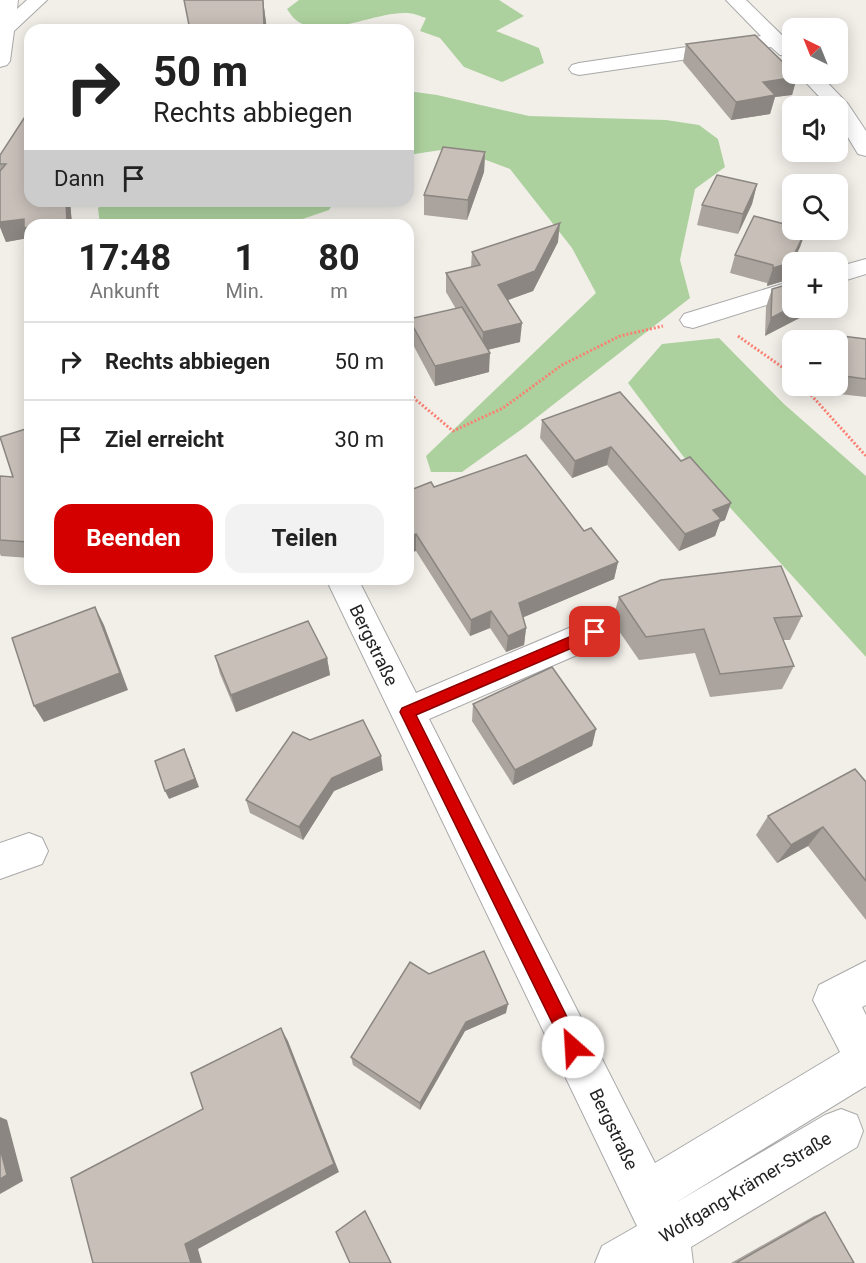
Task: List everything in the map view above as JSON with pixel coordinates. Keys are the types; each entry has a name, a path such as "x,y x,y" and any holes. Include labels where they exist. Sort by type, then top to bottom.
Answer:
{"street":[{"path":"0,61 9,0"},
{"path":"4,33 39,0"},
{"path":"735,0 782,45"},
{"path":"579,69 777,40"},
{"path":"821,84 849,105 866,149"},
{"path":"848,272 866,266"},
{"path":"700,317 782,292"},
{"name":"Bergstraße","path":"345,585 646,1193 668,1249"},
{"path":"407,712 595,632"},
{"path":"866,982 834,1000 866,1056"},
{"path":"646,1193 705,1160 866,1061"},
{"name":"Wolfgang-Krämer-Straße","path":"619,1263 668,1249 841,1131"}],"path":[{"path":"414,397 453,430 503,408 562,365 620,336 700,317 782,368"},
{"path":"812,396 866,456"}],"green space":[{"path":"299,0 499,0 524,16 496,31 539,48 544,63 502,82 464,67 440,38 420,31 426,18 409,13 344,24 304,24 295,19 287,9"},
{"path":"414,92 529,116 666,120 699,125 718,139 725,167 695,189 680,260 690,298 522,429 462,472 431,472 426,456 596,293 572,248 510,169 454,148 414,154"},
{"path":"331,207 329,210 303,219 99,219 98,208"},
{"path":"719,338 784,404 866,476 866,657 683,456 628,383 662,344"}],"building":[{"path":"184,0 263,0 264,24 189,24"},
{"path":"755,35 782,61 782,79 763,82 775,95 736,102 686,44"},
{"path":"24,118 24,207 66,207 67,219 24,219 0,222 0,171 6,164 0,164 0,155"},
{"path":"443,147 485,152 468,200 424,195"},
{"path":"717,175 757,184 743,214 702,205"},
{"path":"754,216 782,223 782,240 801,240 795,252 782,252 782,265 773,268 773,265 735,255"},
{"path":"560,223 535,271 498,285 522,323 483,332 446,273 480,265 472,252"},
{"path":"782,286 782,312 771,318 772,289"},
{"path":"462,307 490,353 435,366 414,328 414,318"},
{"path":"848,337 866,339 866,379 848,377"},
{"path":"620,392 681,461 690,457 731,503 713,510 721,519 685,534 611,447 575,461 542,420"},
{"path":"24,430 24,542 0,540 0,476 13,477 0,437"},
{"path":"526,455 584,531 591,528 618,562 519,603 526,628 508,636 491,611 471,620 416,534 414,535 414,489 431,482 434,487"},
{"path":"781,566 802,616 774,618 794,666 720,674 704,629 646,637 619,597 661,580"},
{"path":"95,607 120,673 34,706 12,638"},
{"path":"308,621 327,658 231,695 215,656"},
{"path":"552,667 596,729 515,770 473,704"},
{"path":"363,720 381,756 332,778 299,827 246,800 293,732 310,740"},
{"path":"184,749 195,779 165,791 155,761"},
{"path":"855,769 866,782 866,881 823,827 791,845 768,816"},
{"path":"484,951 508,1004 466,1022 420,1103 351,1057 410,962 429,974"},
{"path":"281,1028 334,1164 185,1244 191,1263 93,1263 71,1178 203,1109 191,1073"},
{"path":"0,1148 7,1175 0,1179"},
{"path":"365,1211 391,1263 350,1263 336,1232"},
{"path":"825,1212 854,1263 736,1263"}],"route":[{"path":"573,1047 407,712 595,632"}]}
